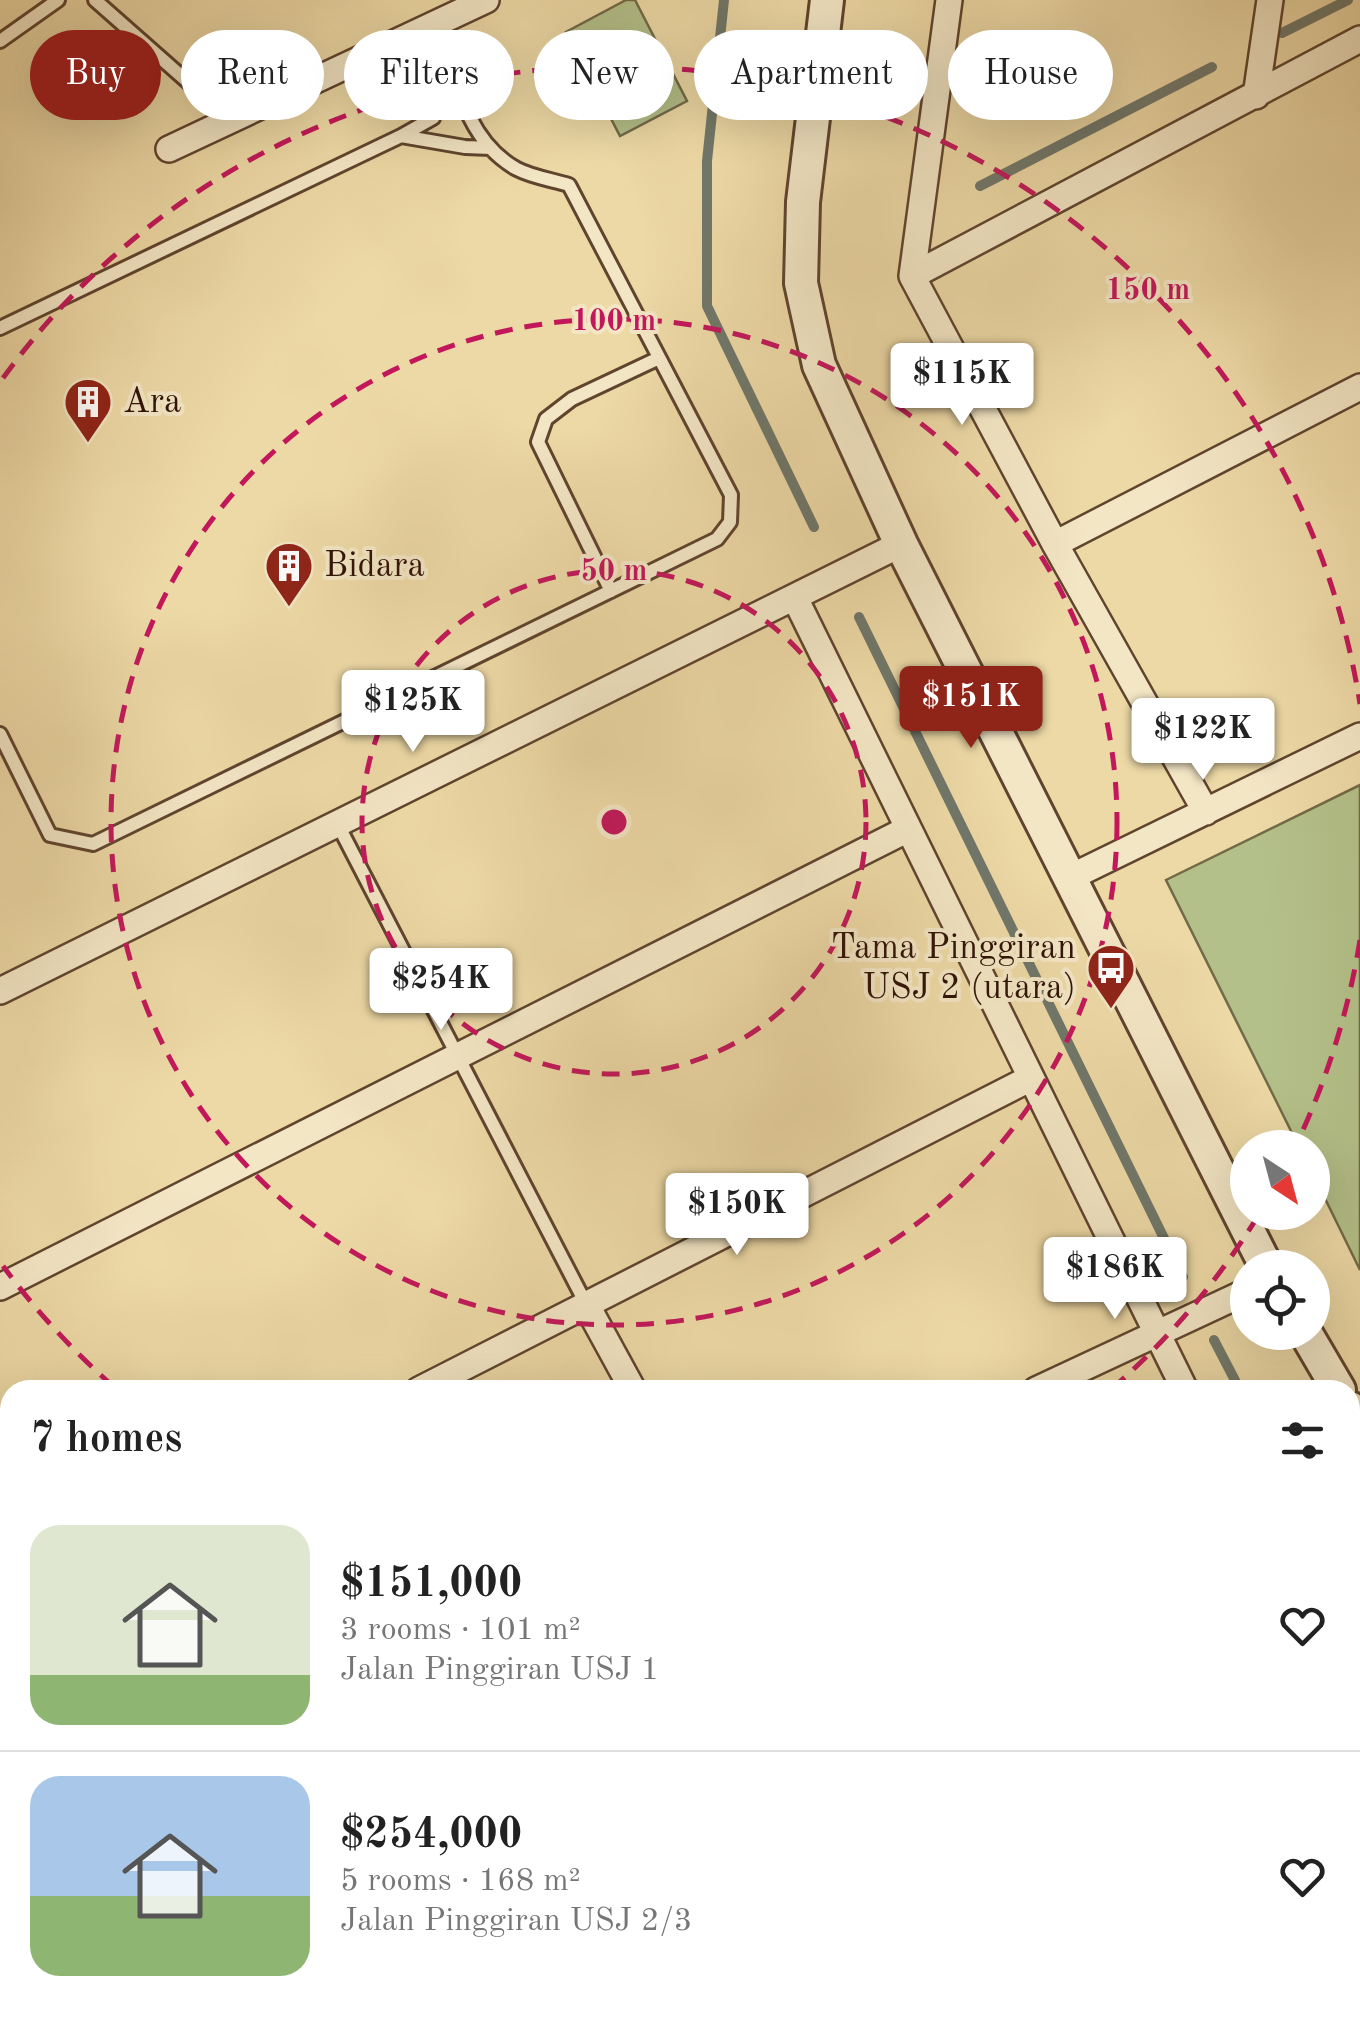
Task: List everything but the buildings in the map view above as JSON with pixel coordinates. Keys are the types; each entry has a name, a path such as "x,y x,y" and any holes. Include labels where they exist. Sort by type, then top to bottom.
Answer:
{"street":[{"path":"422,30 486,0"},
{"path":"827,0 803,202 800,283 819,365 901,544 1257,1250"},
{"path":"948,0 912,276 1206,812"},
{"path":"1256,96 1270,0"},
{"path":"912,276 1360,40"},
{"path":"169,150 231,120"},
{"path":"1056,544 1360,388"},
{"path":"0,992 901,544"},
{"path":"795,598 1180,1380"},
{"path":"1069,878 1360,736"},
{"path":"0,1288 908,830"},
{"path":"438,1380 1031,1078"},
{"path":"1058,1380 1230,1299"},
{"path":"586,1304 628,1380"},
{"path":"1316,1350 1333,1380"}],"lane":[{"path":"0,41 58,0"},
{"path":"94,0 181,76"},
{"path":"2,743 50,835 93,844 717,539 730,522 731,494 569,185 518,170 490,148 469,121 438,22"},
{"path":"0,328 429,120"},
{"path":"401,136 490,148"},
{"path":"611,591 538,442 546,418 572,399 659,358"},
{"path":"336,823 586,1304"}],"green space":[{"path":"626,0 635,0 650,30 570,30"},
{"path":"674,76 687,101 674,108"},
{"path":"612,120 651,120 620,136"},
{"path":"1360,785 1360,1270 1330,1209 1330,1130 1291,1130 1166,880"}],"waterway":[{"path":"724,0 707,161 707,306 814,527"},
{"path":"1282,33 1348,0"},
{"path":"980,186 1212,67"},
{"path":"859,617 1183,1277"},
{"path":"1214,1340 1235,1380"}],"place":[{"name":"Ara","path":"88,444"},
{"name":"Bidara","path":"289,608"},
{"name":"Tama Pinggiran USJ 2 (utara)","path":"1111,1010"}]}
